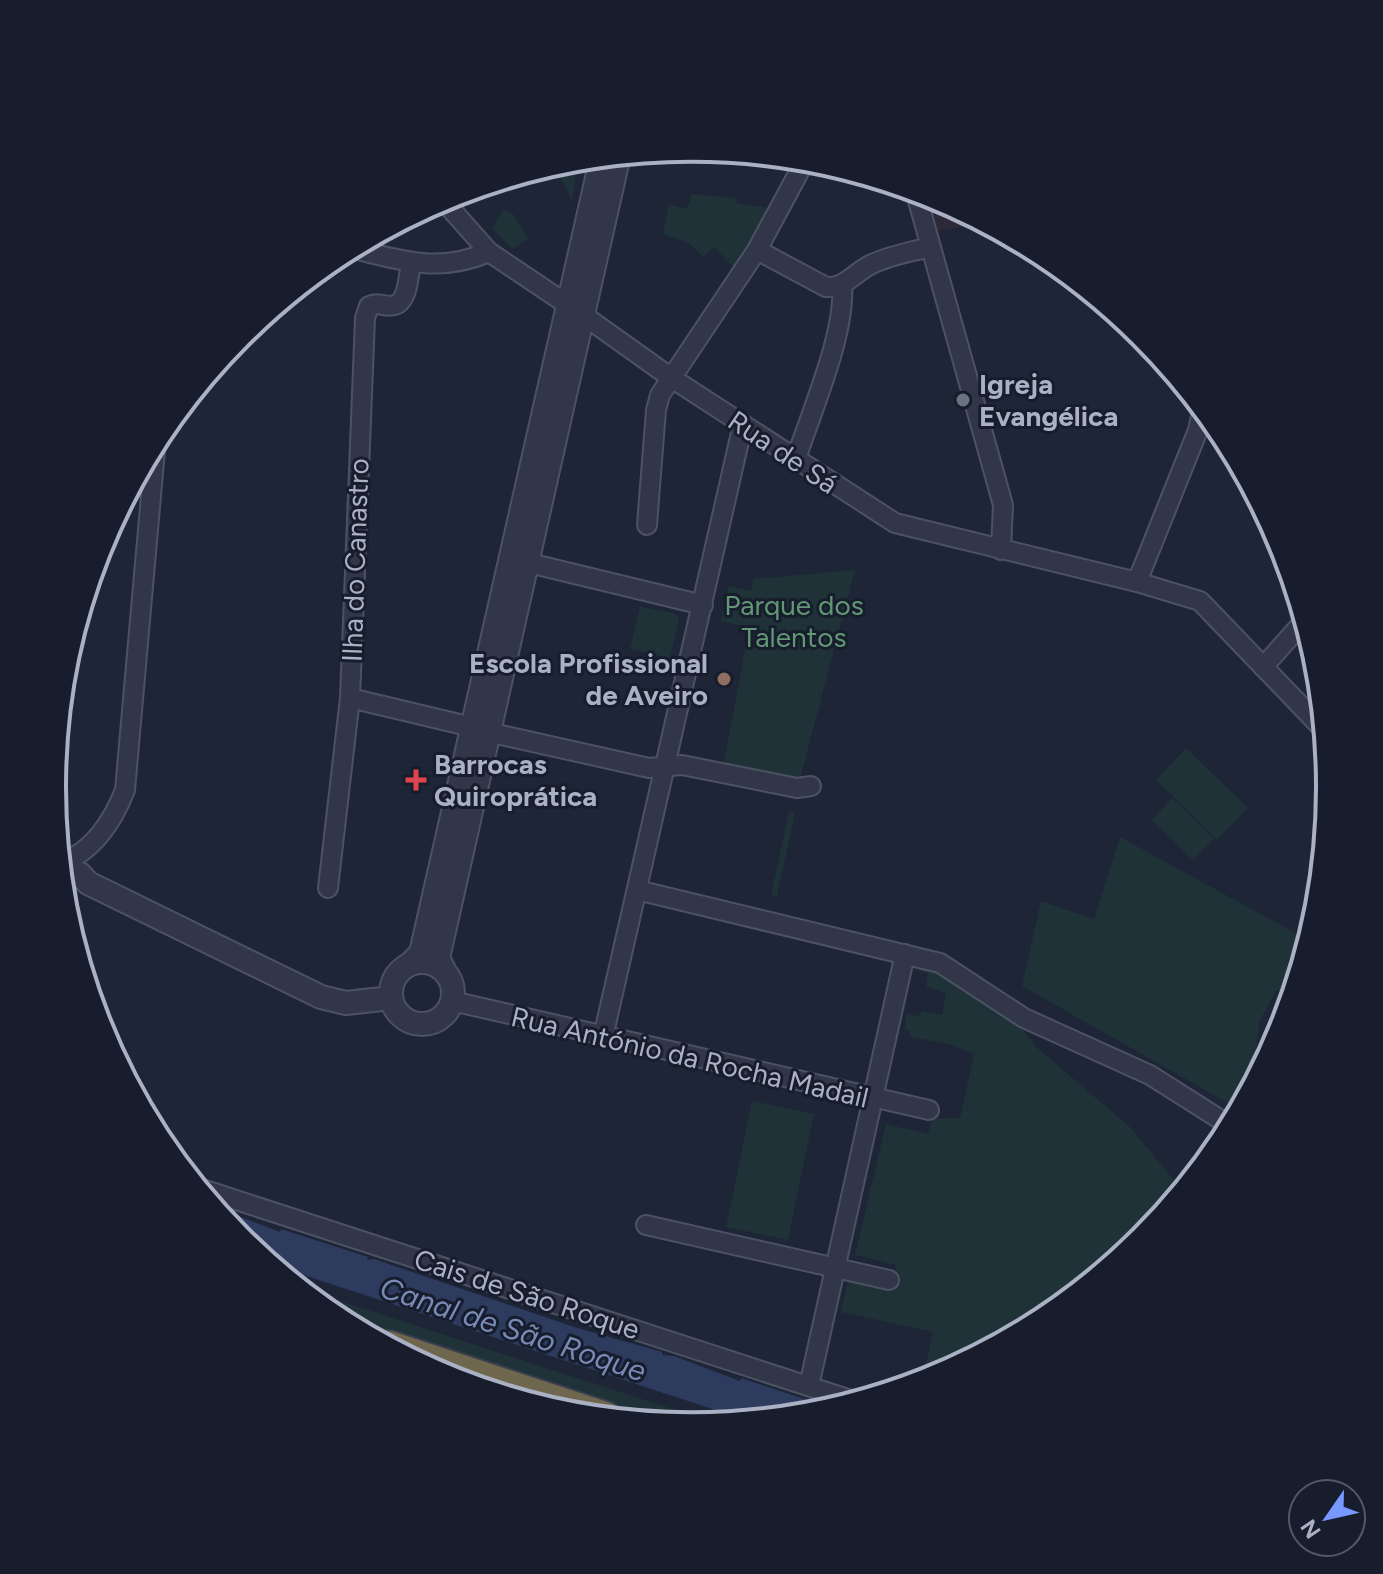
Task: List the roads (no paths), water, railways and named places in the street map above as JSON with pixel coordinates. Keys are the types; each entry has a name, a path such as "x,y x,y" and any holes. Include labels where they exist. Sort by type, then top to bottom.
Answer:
{"street":[{"path":"529,516 529,563 480,730 421,953 394,978 391,998 401,1016 420,1024 440,1018 452,1001 453,991 438,958 480,730 607,167"},
{"path":"647,525 656,410 670,377 757,250 799,171"},
{"path":"919,205 1003,506 1001,550"},
{"name":"Rua de Sá","path":"451,209 489,252 670,377 895,523 1137,582 1200,601 1313,719"},
{"path":"757,250 826,287 842,285 870,265 930,247"},
{"path":"368,252 436,266 465,262 489,252"},
{"name":"Ilha do Canastro","path":"328,888 350,698 365,318 369,306 375,303 393,306 398,303 405,291 411,262"},
{"path":"796,459 830,355 843,298 842,285"},
{"path":"1137,582 1200,422"},
{"path":"603,1037 743,424"},
{"path":"70,860 97,837 112,818 125,790 153,468"},
{"path":"529,563 703,605"},
{"path":"1263,667 1297,629"},
{"path":"350,698 649,768 682,765 797,788 811,786"},
{"path":"71,870 88,883 321,997 346,1003 391,998"},
{"path":"73,883 88,883"},
{"path":"637,890 948,967 1024,1018 1150,1075 1221,1120"},
{"path":"809,1386 905,954"},
{"path":"410,964 429,962 445,972"},
{"name":"Rua António da Rocha Madail","path":"452,1001 929,1110"},
{"name":"Cais de São Roque","path":"217,1194 836,1395"},
{"path":"646,1225 889,1280"}],"water":[{"name":"Canal de São Roque","path":"236,1215 574,1327 662,1352 662,1355 674,1356 740,1381 741,1378 810,1401 719,1411 300,1274"}],"place":[{"name":"Igreja Evangélica","path":"963,400"},
{"name":"Escola Profissional de Aveiro","path":"724,679"},
{"name":"Barrocas Quiroprática","path":"416,780"}],"park label":[{"name":"Parque dos Talentos","path":"794,621"}]}
